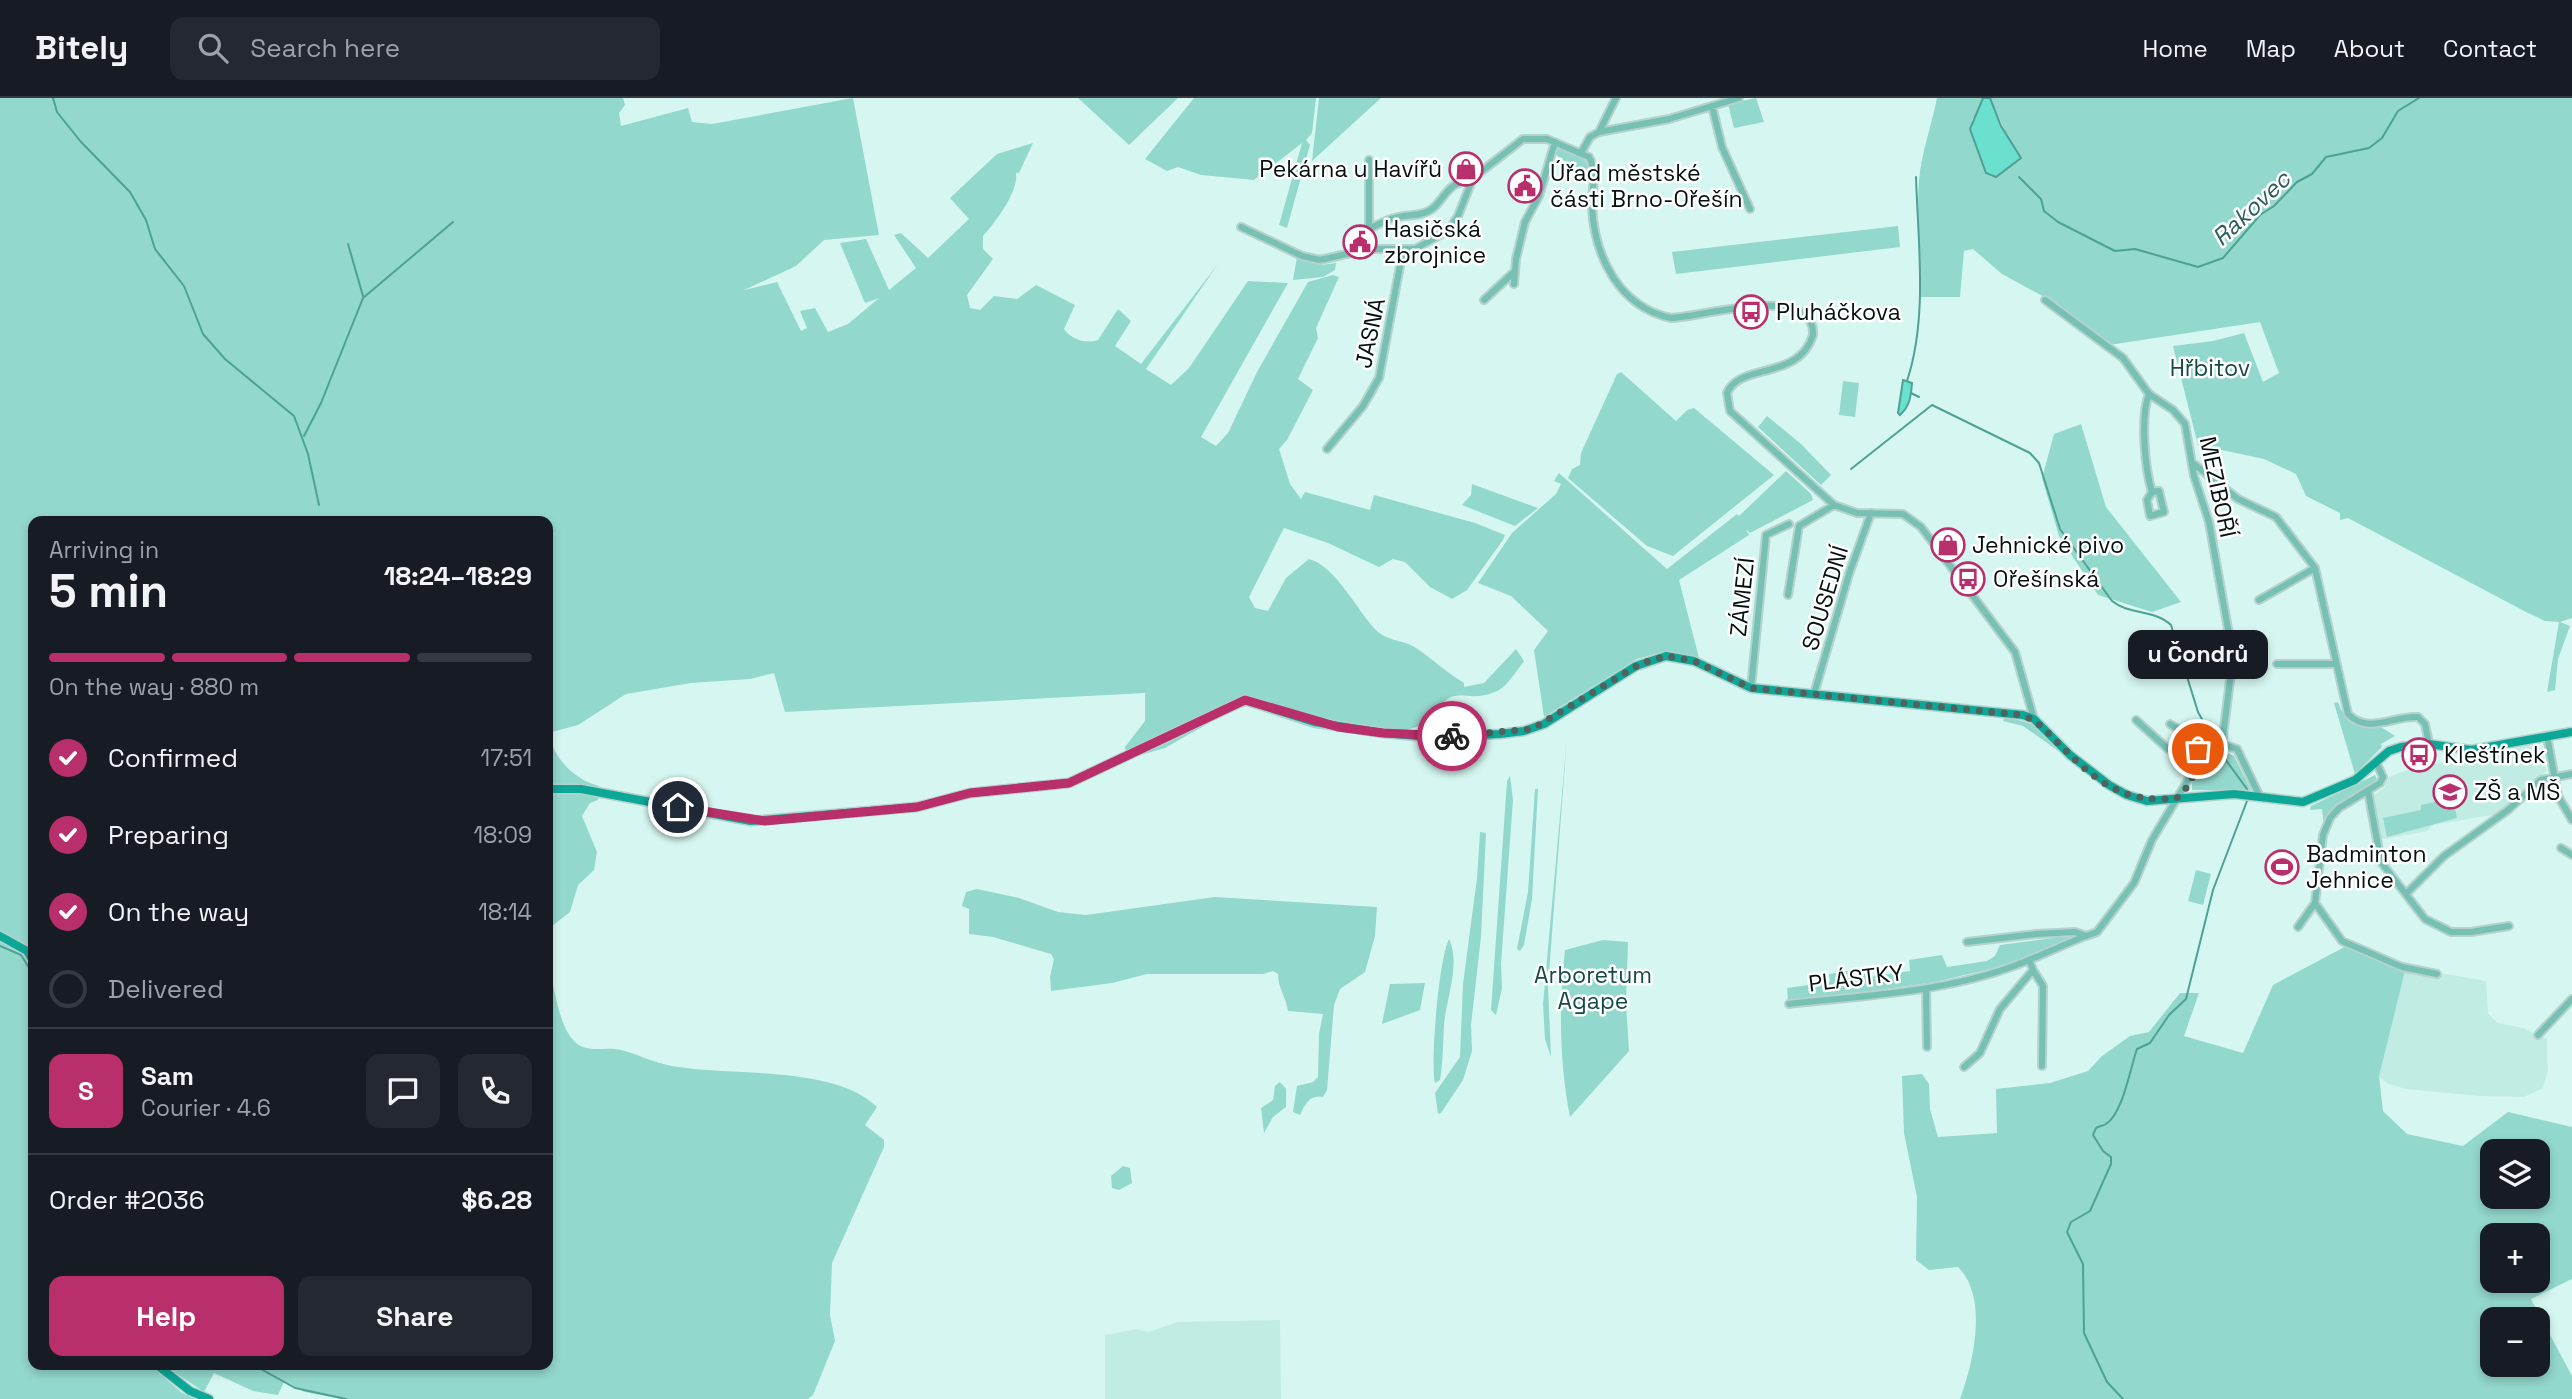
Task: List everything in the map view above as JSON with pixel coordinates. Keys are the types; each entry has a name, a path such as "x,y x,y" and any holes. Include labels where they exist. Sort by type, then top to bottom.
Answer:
{"street":[{"path":"1599,132 1616,98"},
{"path":"1581,153 1590,137 1599,132 1670,119 1739,98"},
{"path":"1712,106 1722,147 1750,209"},
{"path":"1241,228 1311,258 1327,260 1369,249 1403,250 1427,244 1449,230 1458,216 1471,182 1523,139 1531,137 1555,142 1589,157 1593,164 1593,217 1600,249 1619,289 1627,297 1656,314 1671,318 1781,305 1801,309 1807,314 1813,335 1803,353 1784,367 1736,382 1729,388 1727,399 1730,411 1834,505 1846,511 1903,514 1927,533 2015,652 2034,719"},
{"path":"1514,284 1524,222 1539,196 1555,142"},
{"path":"1369,160 1369,249"},
{"path":"1369,229 1392,218 1425,213 1438,204 1441,195 1460,183 1471,182"},
{"name":"JASNÁ","path":"1327,449 1363,406 1379,378 1403,250"},
{"path":"1484,300 1487,294 1502,286 1515,271"},
{"name":"MEZIBOŘÍ","path":"2045,300 2123,358 2149,394 2183,421 2194,464 2194,477 2209,522 2233,666 2222,744"},
{"path":"2149,394 2146,409 2147,468 2152,492"},
{"path":"2194,464 2238,499 2276,517 2315,568 2344,707 2352,718 2374,724 2418,717 2425,724 2429,744"},
{"path":"1788,595 1798,526 1834,505"},
{"name":"SOUSEDNÍ","path":"1814,694 1849,574 1871,513"},
{"name":"ZÁMEZÍ","path":"1751,688 1766,535 1789,524"},
{"path":"2259,600 2315,568"},
{"path":"553,789 581,789 751,821 917,807 961,794 1069,783 1245,700 1314,722 1383,733 1450,737 1524,732 1544,724 1642,663 1666,656 1694,661 1751,688 2009,712 2034,719 2084,768 2127,795 2147,801 2217,794 2303,802 2355,780 2394,749 2429,744 2471,750 2572,732"},
{"path":"2277,664 2334,664"},
{"path":"2136,720 2168,749 2185,733"},
{"path":"2170,724 2185,733 2203,755 2222,744 2237,749 2260,797"},
{"path":"2547,736 2553,778 2561,805 2572,820"},
{"name":"PLÁSTKY","path":"1789,1004 1926,988 1997,972 2102,928 2128,893 2152,840 2177,798 2188,786 2203,755"},
{"path":"2298,927 2315,903 2323,835 2330,818 2339,808 2368,791 2383,777 2376,762"},
{"path":"2406,894 2444,856 2508,810 2541,780 2572,774"},
{"path":"2368,791 2381,862 2425,919 2440,928 2464,933 2493,926 2508,926"},
{"path":"2561,848 2572,855"},
{"path":"2315,903 2342,941 2402,967 2437,974"},
{"path":"1968,942 2075,932 2086,936"},
{"path":"0,936 28,953"},
{"path":"2029,960 2043,986 2042,1066"},
{"path":"1964,1067 1980,1053 2000,1009 2033,970"},
{"name":"PLÁSTKY","path":"1926,988 1927,1047"},
{"path":"2538,1035 2572,999"},
{"path":"163,1370 190,1391 209,1399"}],"shaded area":[{"path":"1983,98 1990,98 2001,126 2021,158 1996,177 1986,173 1970,129"},
{"path":"1903,380 1912,383 1912,388 1908,404 1900,415 1898,413"},
{"name":"ZŠ a MŠ","path":"2533,745 2542,749 2547,771 2497,814 2433,825 2427,831 2379,840 2372,796 2384,788 2389,777 2413,768"},
{"path":"2406,967 2486,981 2488,1013 2498,1023 2523,1028 2547,1039 2548,1070 2543,1088 2524,1097 2479,1096 2406,1089 2388,1084 2378,1076"},
{"path":"1280,1320 1281,1399 1105,1399 1105,1335 1137,1329 1148,1332 1178,1322"}],"green space":[{"path":"0,98 623,98 625,105 619,113 621,126 688,108 692,122 712,124 853,98 879,235 824,240 796,266 744,290 777,282 801,331 807,328 800,311 815,308 828,332 848,324 879,298 865,303 840,243 866,239 889,290 916,268 894,235 901,233 928,258 969,219 950,198 997,154 1033,143 1019,173 1016,173 1014,188 1006,205 983,236 983,249 993,259 967,295 970,308 980,310 994,296 1017,299 1036,285 1075,305 1064,329 1075,338 1089,342 1098,340 1118,309 1131,321 1115,346 1141,364 1218,264 1146,369 1171,385 1189,368 1248,281 1288,283 1201,437 1216,446 1228,433 1257,372 1308,282 1333,275 1339,277 1316,328 1318,338 1298,379 1313,390 1287,440 1279,449 1290,484 1301,499 1305,492 1370,510 1374,495 1475,523 1505,535 1467,590 1452,599 1430,587 1405,562 1393,559 1379,567 1328,543 1284,528 1249,597 1255,608 1268,611 1286,578 1309,559 1336,578 1379,633 1416,648 1464,683 1464,687 1484,683 1516,649 1524,661 1499,690 1487,695 1453,696 1439,708 1431,722 1383,738 1313,728 1247,706 1230,711 1165,748 1127,759 1125,747 1145,721 1145,693 785,712 774,673 750,679 691,683 626,694 578,725 553,732 553,516 28,516 28,1370 156,1370 182,1393 195,1399 0,1399"},
{"path":"1078,98 1178,98 1129,145"},
{"path":"1194,98 1316,98 1312,133 1306,140 1310,145 1287,228 1279,225 1302,143 1254,180 1201,175 1178,167 1167,171 1145,159"},
{"path":"1319,98 1381,98 1312,161"},
{"path":"1756,98 1764,122 1734,128 1728,104"},
{"name":"Hřbitov","path":"1937,98 1983,98 1981,109 1972,120 1989,176 1996,177 2007,136 1990,98 2572,98 2572,618 2560,622 2570,626 2558,659 2555,690 2547,692 2559,622 2545,621 2528,613 2348,518 2340,520 2340,513 2306,496 2296,474 2264,459 2198,445 2173,346 2213,341 2244,333 2263,382 2279,373 2260,322 2109,345 2048,299 2002,274 1973,249 1964,251 1960,297 1921,297 1919,187 1922,161"},
{"path":"1559,148 1582,157 1590,168 1584,171 1559,158 1555,153"},
{"path":"1898,226 1900,247 1676,274 1672,252"},
{"path":"1297,257 1322,265 1336,263 1335,270 1323,277 1293,280"},
{"path":"1621,372 1676,421 1687,410 1694,408 1774,475 1673,556 1647,546 1568,478 1572,469 1580,465 1581,453 1617,374"},
{"path":"1843,381 1859,383 1855,417 1839,415"},
{"path":"1767,416 1801,444 1831,475 1821,485 1758,427"},
{"path":"2081,424 2106,507 2181,602 2152,612 2098,595 2059,536 2042,478 2054,434"},
{"path":"1786,471 1811,494 1813,500 1750,533 1746,529 1749,535 1679,580 1699,658 1666,651 1637,659 1544,717 1534,650 1548,631 1511,596 1478,583 1512,533 1556,494 1561,484 1554,481 1559,473 1667,569 1737,514 1739,516"},
{"path":"1472,484 1538,508 1515,526 1462,505 1471,495"},
{"path":"2338,702 2354,724 2366,728 2381,727 2395,736 2381,744 2382,747 2355,774 2334,703"},
{"path":"2005,716 2034,725 2064,755 2023,726 2003,721"},
{"path":"1567,738 1548,986 1551,1057 1545,1039 1543,1004"},
{"path":"553,746 566,767 599,786 598,800 590,803 582,816 597,852 594,870 578,885 570,912 553,925"},
{"path":"2220,750 2234,756 2251,790 2192,790 2200,766"},
{"path":"2375,775 2377,780 2332,811 2324,825 2322,809 2310,810 2311,806"},
{"path":"1510,776 1513,800 1501,964 1502,988 1496,1015 1491,1010 1507,781"},
{"path":"1535,789 1538,789 1532,899 1524,945 1520,951 1517,949 1528,892"},
{"path":"2453,798 2457,818 2387,837 2383,818 2421,810 2421,805"},
{"path":"1480,832 1486,833 1481,937 1471,1025 1472,1051 1463,1080 1438,1114 1435,1093 1460,1057 1463,984 1477,878"},
{"path":"2196,870 2211,874 2203,905 2188,901"},
{"path":"977,889 1019,898 1058,912 1086,915 1215,897 1377,907 1375,936 1365,972 1340,989 1334,1005 1327,1090 1323,1097 1311,1098 1300,1115 1293,1112 1297,1086 1313,1082 1318,1077 1319,1034 1323,1014 1288,1011 1278,974 1273,971 1263,974 1147,974 1112,983 1051,991 1050,977 1054,959 1051,954 993,937 969,934 969,909 962,906 966,892"},
{"path":"2057,935 2077,935 2003,966 1935,982 1788,1003 1787,988 1830,982 1829,974 1866,968 1868,977 1910,971 1909,960 1942,955 1947,967 1987,961 1995,956 2000,945 2054,938"},
{"path":"1449,939 1454,959 1453,970 1444,1025 1440,1080 1435,1083 1436,1011"},
{"name":"Arboretum Agape","path":"1603,940 1628,942 1626,1003 1629,1051 1570,1117 1561,1034 1565,950"},
{"path":"2352,943 2406,967 2379,1076 2383,1111 2407,1134 2463,1146 2508,1112 2572,1127 2572,1279 2550,1290 2550,1223 2480,1223 2480,1293 2543,1293 2531,1299 2535,1307 2480,1307 2480,1377 2550,1377 2550,1335 2572,1376 2572,1399 1960,1399 1970,1368 1976,1331 1973,1295 1968,1280 1958,1267 1929,1270 1916,1260 1917,1197 1904,1133 1902,1076 1922,1074 1929,1084 1930,1109 1938,1137 1997,1133 1996,1089 2050,1083 2088,1071 2102,1056 2130,1036 2149,1032 2180,993 2199,993 2184,1036 2243,1053 2273,985"},
{"path":"1425,983 1420,1010 1382,1024 1390,984"},
{"path":"553,988 569,1035 585,1048 621,1050 672,1066 808,1078 858,1093 877,1107 865,1125 884,1140 884,1147 832,1263 830,1315 835,1341 813,1395 808,1399 341,1399 305,1392 284,1382 278,1395 253,1391 214,1373 204,1392 171,1370 553,1370"},
{"path":"1280,1082 1286,1089 1286,1107 1273,1117 1264,1133 1261,1108 1273,1100 1275,1086"},
{"path":"1123,1166 1130,1168 1132,1183 1119,1190 1112,1188 1111,1176"}],"waterway":[{"path":"53,98 57,112 81,142 130,192 146,220 155,249 184,286 203,334 225,359 294,416 308,454 319,505"},
{"name":"Rakovec","path":"2019,177 2041,199 2044,211 2058,222 2115,251 2135,249 2198,267 2223,258 2260,215 2274,206 2297,182 2312,174 2326,157 2369,148 2382,138 2398,111 2419,98"},
{"path":"1907,381 1918,332 1920,306 1916,177"},
{"path":"304,436 321,403 363,298 453,222"},
{"path":"348,244 363,296"},
{"path":"1911,393 1919,397"},
{"path":"1851,469 1932,405 2030,453 2039,463 2060,529 2112,601 2126,608 2157,616 2171,625 2198,712 2215,743"},
{"path":"2220,752 2247,789"},
{"path":"2123,1399 2107,1382 2084,1333 2083,1264 2067,1232 2071,1222 2090,1211 2111,1164 2111,1157 2103,1151 2093,1135 2096,1128 2112,1119 2117,1110 2137,1049 2150,1043 2169,1015 2186,999 2213,890 2247,801"},
{"path":"0,946 21,955 28,966"},
{"path":"263,1370 295,1388 346,1399"}],"way so far":[{"path":"1452,736 1524,732 1544,724 1642,663 1666,656 1694,661 1735,683 1751,688 2022,715 2034,719 2084,768 2127,795 2147,801 2177,798 2188,786 2203,755 2198,749"}],"place":[{"name":"Pekárna u Havířů","path":"1466,169"},
{"name":"Úřad městské části Brno-Ořešín","path":"1525,186"},
{"name":"Hasičská zbrojnice","path":"1360,242"},
{"name":"Pluháčkova","path":"1751,312"},
{"name":"Jehnické pivo","path":"1948,545"},
{"name":"Ořešínská","path":"1968,579"},
{"name":"u Čondrů","path":"2198,749"},
{"name":"Kleštínek","path":"2419,755"},
{"name":"ZŠ a MŠ","path":"2450,792"},
{"name":"Badminton Jehnice","path":"2282,867"}],"route":[{"path":"678,807 751,821 765,821 917,807 970,793 1036,789 1069,783 1131,753 1181,733 1245,700 1292,716 1338,727 1429,737 1452,736"}]}
